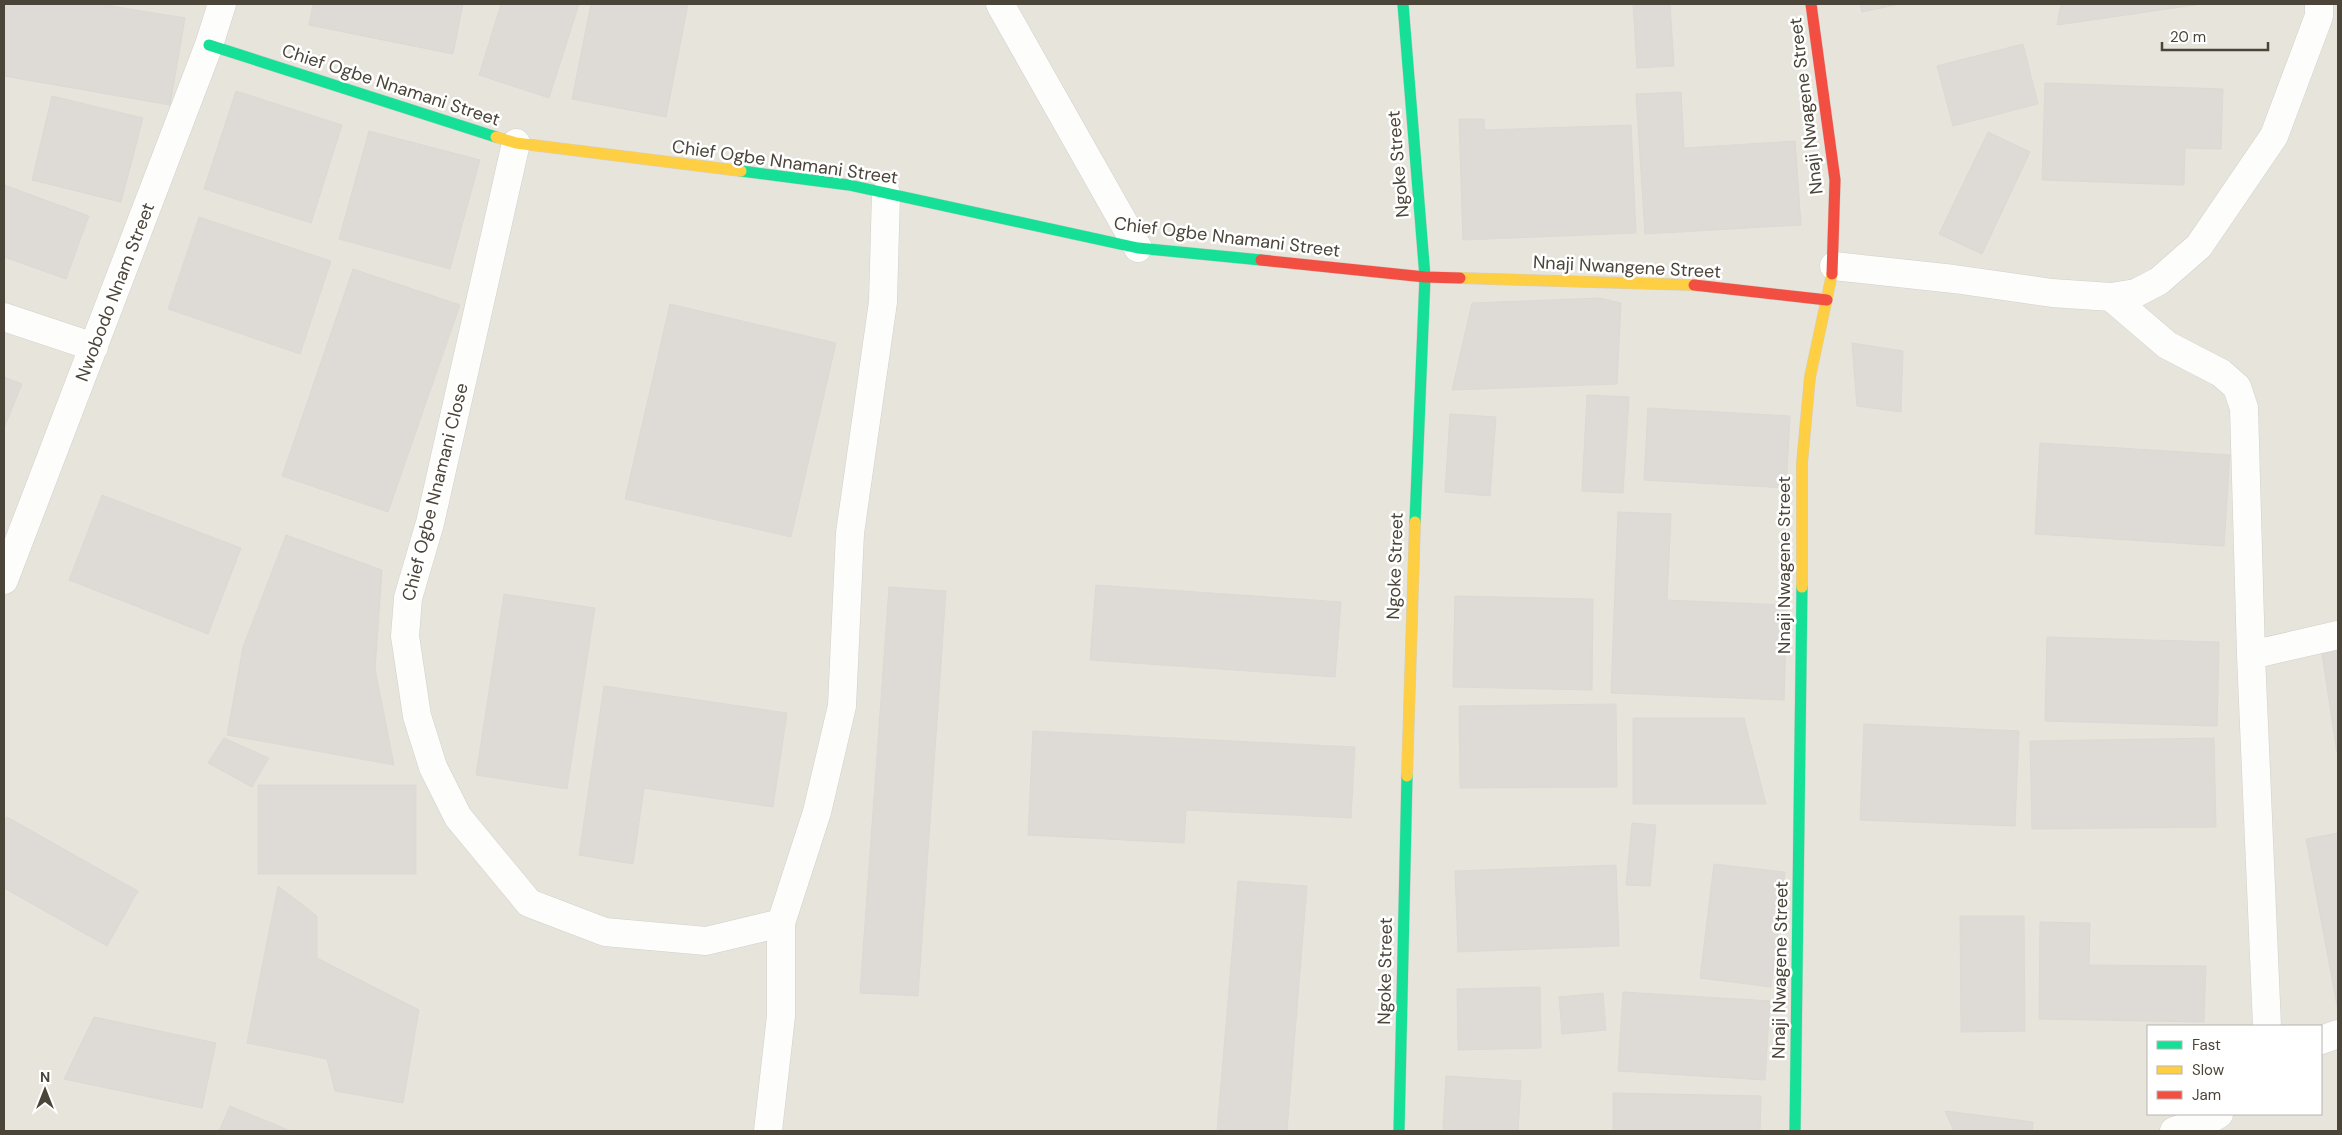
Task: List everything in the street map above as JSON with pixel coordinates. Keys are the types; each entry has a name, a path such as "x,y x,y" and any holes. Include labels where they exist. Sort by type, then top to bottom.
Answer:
{"street":[{"name":"Nwobodo Nnam Street","path":"4,580 209,45 222,4"},
{"path":"1000,4 1138,248"},
{"name":"Ngoke Street","path":"1399,1131 1412,582 1425,277 1403,4"},
{"name":"Nnaji Nwagene Street","path":"1796,1131 1802,660 1802,463 1810,377 1834,266 1835,180 1811,4"},
{"path":"1834,266 1954,278 2052,293 2111,297 2136,293 2158,282 2199,246 2274,136 2319,16 2319,4"},
{"name":"Chief Ogbe Nnamani Street","path":"209,45 516,143 849,185 1138,248 1425,277"},
{"name":"Chief Ogbe Nnamani Close","path":"516,143 430,523 408,598 405,636 417,716 433,767 458,817 529,903 605,932 706,941 781,924"},
{"path":"768,1131 781,1016 781,924 817,812 842,706 850,534 883,302 886,193"},
{"name":"Nnaji Nwangene Street","path":"1425,277 1695,285 1827,300"},
{"path":"2111,297 2167,345 2221,373 2237,387 2244,408 2251,655 2267,1025"},
{"path":"4,317 94,347"},
{"path":"2251,655 2338,635"},
{"path":"2322,1040 2338,1034"},
{"path":"2174,1131 2217,1115"}],"shaded area":[{"path":"4,4 2338,4 2338,1131 4,1131"}],"building":[{"path":"4,4 99,4 185,18 170,105 4,76"},
{"path":"313,4 463,4 453,54 309,25"},
{"path":"501,4 579,4 549,98 479,75"},
{"path":"591,4 688,4 666,117 572,99"},
{"path":"1633,4 1670,4 1674,66 1637,68"},
{"path":"1860,4 1900,4 1862,12"},
{"path":"2061,4 2202,4 2057,25"},
{"path":"2023,44 2038,104 1953,126 1937,66"},
{"path":"2045,83 2223,89 2221,149 2185,148 2184,185 2042,180"},
{"path":"236,91 342,125 311,223 204,189"},
{"path":"1681,92 1684,148 1795,141 1801,225 1645,234 1636,94"},
{"path":"52,96 143,118 121,202 32,180"},
{"path":"1459,119 1484,119 1485,130 1631,125 1636,233 1463,240"},
{"path":"369,131 480,160 450,269 339,239"},
{"path":"1988,132 2030,152 1982,254 1939,234"},
{"path":"4,185 89,216 66,279 4,257"},
{"path":"199,217 331,261 300,354 168,309"},
{"path":"353,269 460,305 388,512 282,476"},
{"path":"1599,298 1621,303 1617,384 1452,390 1472,303"},
{"path":"670,304 836,343 791,537 625,499"},
{"path":"1852,343 1903,351 1901,412 1857,406"},
{"path":"4,377 22,384 4,428"},
{"path":"1587,395 1629,397 1623,493 1582,491"},
{"path":"1648,408 1790,416 1786,488 1644,480"},
{"path":"1450,414 1496,417 1490,496 1445,492"},
{"path":"2040,443 2230,455 2224,546 2035,534"},
{"path":"102,495 241,548 208,634 69,580"},
{"path":"1618,512 1671,514 1667,600 1787,605 1784,700 1611,693"},
{"path":"286,535 382,570 375,669 394,765 227,735 243,647"},
{"path":"1096,585 1341,602 1335,677 1090,660"},
{"path":"889,587 946,591 918,996 860,993"},
{"path":"504,594 595,608 567,789 476,775"},
{"path":"1455,596 1593,599 1592,690 1453,687"},
{"path":"2047,637 2219,642 2217,726 2045,721"},
{"path":"2338,645 2338,752 2337,753 2321,647"},
{"path":"604,686 787,713 773,807 644,788 633,864 579,855"},
{"path":"1616,704 1617,787 1460,788 1459,706"},
{"path":"1633,718 1744,718 1766,804 1633,804"},
{"path":"1864,724 2019,731 2015,826 1860,820"},
{"path":"1033,731 1355,747 1351,818 1186,810 1184,843 1028,835"},
{"path":"224,738 269,758 252,787 208,763"},
{"path":"2214,738 2216,827 2032,829 2030,741"},
{"path":"258,785 416,785 416,874 258,874"},
{"path":"7,817 138,891 107,946 4,888 4,822"},
{"path":"1632,823 1656,825 1650,886 1626,885"},
{"path":"2338,833 2338,1011 2306,839"},
{"path":"1714,864 1785,872 1771,987 1700,978"},
{"path":"1616,865 1619,946 1458,952 1455,871"},
{"path":"1238,881 1307,886 1287,1131 1217,1131"},
{"path":"278,886 317,916 317,958 419,1010 403,1103 335,1091 327,1059 247,1043"},
{"path":"1960,916 2024,916 2025,1031 1961,1032"},
{"path":"2040,922 2090,923 2089,965 2206,966 2204,1022 2039,1019"},
{"path":"1540,987 1541,1048 1458,1050 1457,989"},
{"path":"1623,992 1770,1001 1765,1080 1618,1071"},
{"path":"1603,993 1606,1030 1562,1034 1559,997"},
{"path":"94,1017 216,1043 202,1108 64,1079"},
{"path":"1446,1076 1521,1081 1518,1131 1443,1131"},
{"path":"1613,1093 1761,1096 1760,1131 1613,1131"},
{"path":"230,1106 291,1131 219,1131"},
{"path":"1945,1111 2033,1122 2032,1131 1954,1131"}],"traffic: fast":[{"path":"1403,4 1425,277 1415,522"},
{"path":"209,45 496,137"},
{"path":"741,171 849,185 1138,248 1261,260"},
{"path":"1795,1131 1802,587"},
{"path":"1399,1131 1407,776"}],"traffic: slow":[{"path":"496,137 516,143 741,171"},
{"path":"1802,587 1802,463 1810,377 1832,274"},
{"path":"1460,278 1694,285"},
{"path":"1407,776 1415,522"}],"traffic: jam":[{"path":"1811,4 1835,180 1832,274"},
{"path":"1261,260 1425,277 1460,278"},
{"path":"1694,285 1827,300"}]}
